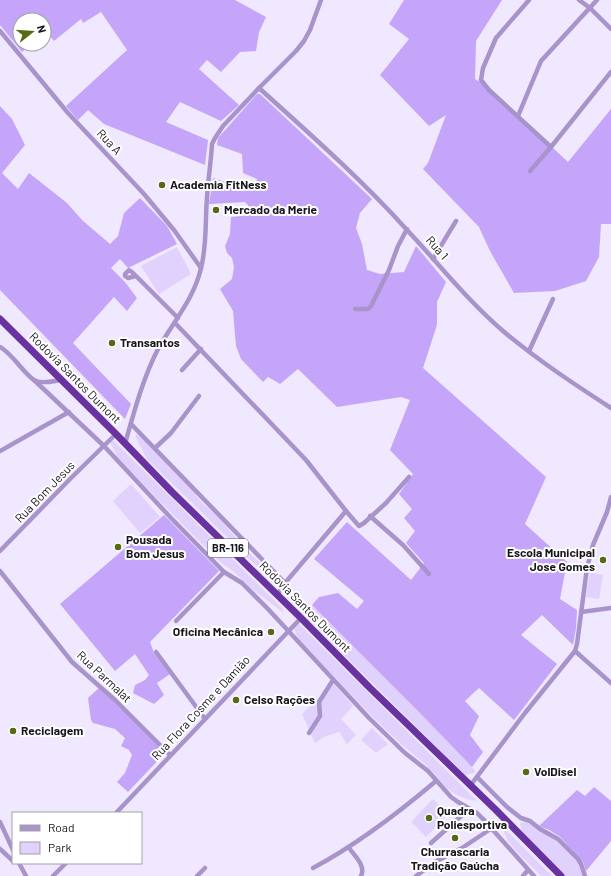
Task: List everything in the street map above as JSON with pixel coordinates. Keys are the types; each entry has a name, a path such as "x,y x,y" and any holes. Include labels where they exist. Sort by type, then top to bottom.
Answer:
{"highway":[{"name":"Rodovia Santos Dumont","path":"0,319 172,492 561,876"}],"street":[{"path":"125,444 152,362 192,293 201,268 212,144 220,130 304,41 322,0"},
{"path":"529,0 496,38 481,77 484,85 551,147"},
{"path":"579,0 590,8 611,29"},
{"path":"518,116 541,61 597,0"},
{"name":"Rua A","path":"0,31 68,113 144,194 174,230 201,268"},
{"path":"530,171 611,72"},
{"name":"Rua 1","path":"259,88 340,160 407,229 482,311 503,331 611,408"},
{"path":"433,259 456,221"},
{"path":"355,309 368,309 371,306 407,229"},
{"path":"136,276 178,318"},
{"path":"529,351 554,299"},
{"path":"175,323 306,460 359,526 386,503 409,478"},
{"path":"0,347 7,352 34,380 104,446 166,513 224,572 242,583 288,630 369,718 405,753 423,767 451,797 477,813 534,876"},
{"path":"182,370 201,349"},
{"path":"34,380 44,382 61,380"},
{"path":"155,448 171,433 199,396"},
{"path":"0,451 69,412"},
{"path":"131,424 285,583"},
{"name":"Rua Bom Jesus","path":"0,551 116,434"},
{"path":"470,786 525,713 575,651 587,568 593,545 607,512 611,497"},
{"path":"277,594 346,511"},
{"path":"370,516 403,546 429,574"},
{"name":"Rua Parmalat","path":"0,571 72,662 115,700 170,755"},
{"path":"176,621 224,572"},
{"path":"581,612 611,608"},
{"name":"Rua Flora Cosme e Damião","path":"117,812 301,618"},
{"path":"575,651 611,683"},
{"path":"156,652 206,719"},
{"path":"309,733 320,716 319,702 333,680"},
{"path":"477,777 507,807 521,818 530,821 540,829 558,839 578,859 585,876"},
{"path":"313,868 349,848 370,834 436,781"},
{"path":"431,843 470,809"},
{"path":"0,822 12,848"},
{"path":"416,876 435,862 462,848 492,828"},
{"path":"349,848 362,867 363,876"},
{"path":"0,849 12,860"},
{"path":"17,864 22,869"},
{"path":"20,864 26,876"},
{"path":"53,876 65,864"},
{"path":"197,876 205,868"},
{"path":"523,876 528,870"}],"green space":[{"path":"177,247 191,274 159,294 141,266"},
{"path":"138,434 193,489 200,501 220,519 248,552 279,580 279,583 273,582 147,459 136,438 136,435"},
{"path":"113,440 283,609 284,613 252,589 233,571 219,561 129,470 117,456 110,442"},
{"path":"131,484 160,517 140,533 113,501"},
{"path":"590,572 603,575 599,599 586,597"},
{"path":"312,605 421,714 472,767 475,771 474,773 465,775 329,640 305,614"},
{"path":"297,622 477,801 457,795 450,790 426,765 387,731 298,638 293,628"},
{"path":"334,684 353,706 341,719 356,735 347,744 339,732 324,737 315,743 302,714"},
{"path":"372,728 388,744 376,753 361,740"},
{"name":"Quadra Poliesportiva","path":"433,799 448,814 426,837 411,822"},
{"path":"523,822 536,826 544,831 567,850 579,865 583,876 565,876 526,836 520,823"},
{"path":"502,827 552,876 541,876 514,848 505,835"}],"shaded area":[{"path":"0,0 235,0 266,17 259,32 256,51 240,52 221,72 207,60 199,69 239,105 221,121 180,102 166,122 208,140 205,165 104,124 88,110 78,120 66,106 127,50 101,12 83,23 81,19 54,41 52,38 52,12 12,12 12,40 0,25"},
{"path":"404,0 502,0 476,41 475,79 485,85 568,162 611,109 611,224 601,224 599,257 586,281 555,291 514,293 490,251 479,227 423,169 428,163 446,115 429,126 380,75 409,39 389,24"},
{"path":"257,94 260,94 372,199 360,213 356,228 362,244 367,270 380,274 404,272 416,246 446,282 437,302 437,325 423,368 546,477 525,524 567,562 560,599 577,610 573,645 542,615 521,635 557,664 514,720 479,688 465,701 479,716 470,735 483,752 472,767 312,605 319,597 338,593 357,609 364,601 314,559 347,522 411,580 424,563 406,543 415,531 404,518 412,509 399,494 413,474 390,450 410,400 401,397 337,407 298,369 280,384 268,377 263,382 241,359 236,346 233,311 220,289 232,279 234,267 232,258 227,253 225,246 230,234 231,217 251,215 253,211 245,202 209,204 213,178 253,191 257,179 243,173 242,154 217,145 218,138"},
{"path":"0,106 12,119 25,145 2,173 18,189 29,173 67,203 82,220 110,244 118,236 124,213 140,198 167,226 177,244 128,268 120,259 111,268 125,282 137,298 127,311 114,297 73,343 131,404 125,419 0,290"},
{"path":"164,515 219,571 150,642 154,653 170,674 157,683 164,695 154,704 133,693 135,685 145,680 149,675 135,654 115,671 60,604"},
{"path":"99,688 165,753 128,792 117,782 125,773 132,755 129,750 121,746 125,738 115,729 93,723 91,720 88,698"},
{"path":"594,787 611,801 611,841 586,871 583,862 559,836 539,826 577,790 585,796"}],"place":[{"name":"Academia FitNess","path":"162,185"},
{"name":"Mercado da Merie","path":"216,210"},
{"name":"Transantos","path":"112,343"},
{"name":"Pousada Bom Jesus","path":"118,547"},
{"name":"Escola Municipal Jose Gomes","path":"603,560"},
{"name":"Oficina Mecânica","path":"271,632"},
{"name":"Celso Rações","path":"236,700"},
{"name":"Reciclagem","path":"13,731"},
{"name":"VolDisel","path":"526,772"},
{"name":"Quadra Poliesportiva","path":"429,818"},
{"name":"Churrascaria Tradição Gaúcha","path":"455,838"}]}
